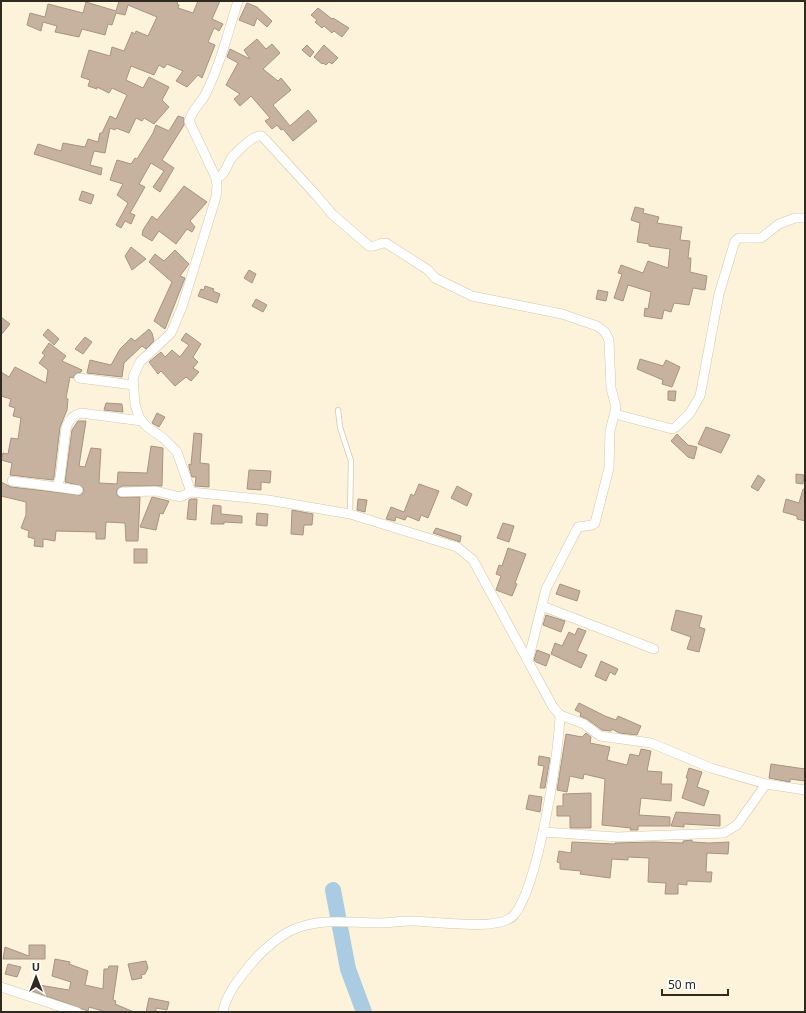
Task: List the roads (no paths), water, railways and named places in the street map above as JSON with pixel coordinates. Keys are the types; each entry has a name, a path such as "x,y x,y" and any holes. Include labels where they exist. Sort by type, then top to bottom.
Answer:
{"street":[{"path":"191,492 177,452 142,421 135,404 133,377 140,362 171,333 182,307 216,197 216,178 189,121 192,113 205,95 219,60 238,1"},
{"path":"216,178 224,174 233,156 260,135 274,148 332,214 369,246 373,247 382,242 386,243 428,270 435,278 472,296 564,315 602,329 609,340 612,388 616,403 615,414 610,431 609,468 596,521 593,524 580,526 576,529 551,578 528,661"},
{"path":"615,414 672,429 676,427 690,412 700,396 719,294 735,241 739,238 760,238 777,225 799,218"},
{"path":"79,378 133,385"},
{"path":"57,487 66,428 72,418 81,413 142,421"},
{"path":"12,481 78,490"},
{"path":"122,492 154,491 180,497 191,492 268,500 350,514 457,547 473,560 553,707 560,715 584,724 602,736 651,743 711,768 766,784 805,790"},
{"path":"542,606 654,649"},
{"path":"223,1012 236,983 262,951 295,928 314,923 332,921 378,923 412,921 484,924 506,921 514,915 520,906 528,886 543,832 560,715"},
{"path":"543,832 617,837 724,833 737,825 766,784"},
{"path":"1,987 77,1012"}],"lane":[{"path":"338,410 340,427 351,461 350,514"}],"waterway":[{"path":"333,890 348,969 364,1012"}]}
